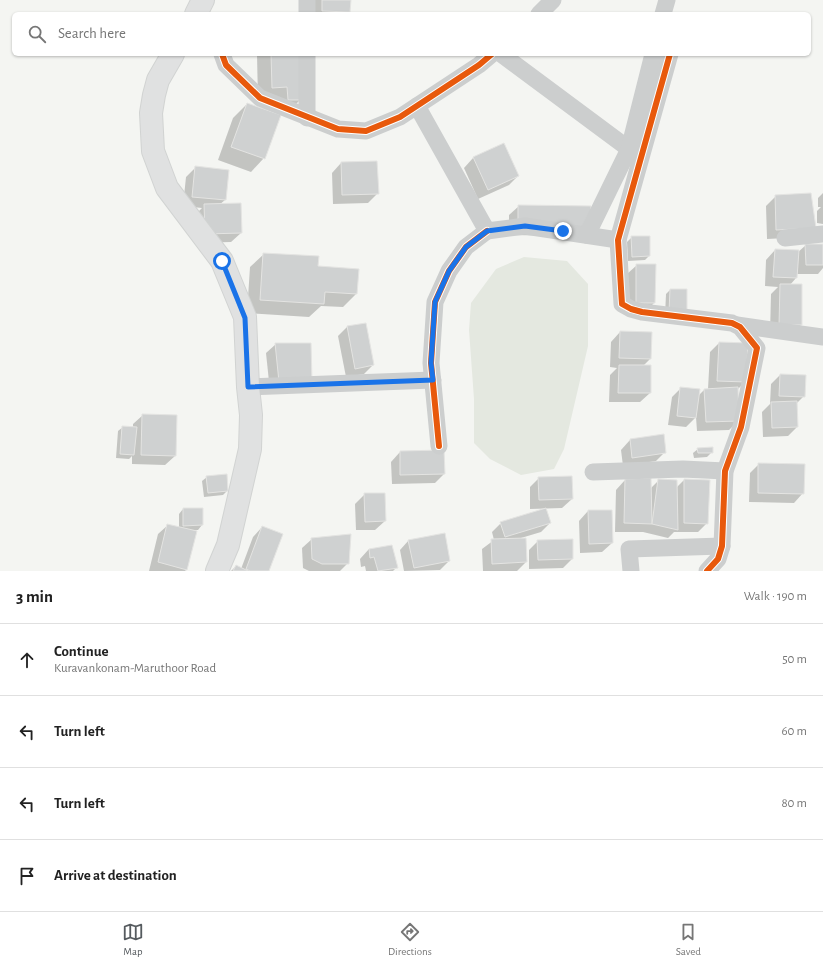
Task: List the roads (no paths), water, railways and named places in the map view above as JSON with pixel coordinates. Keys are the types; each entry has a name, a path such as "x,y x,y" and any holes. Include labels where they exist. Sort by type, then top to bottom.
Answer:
{"main road":[{"path":"172,56 158,80 154,95 151,113 153,151 167,188 222,261 245,318 248,387 251,415 250,449 228,545 217,571"}],"street":[{"path":"307,0 307,12"},
{"path":"541,12 553,0"},
{"path":"664,12 667,0"},
{"path":"223,56 226,65 260,98 338,129 366,131 400,117 480,65 490,56"},
{"path":"307,56 308,118"},
{"path":"504,56 629,148"},
{"path":"587,235 629,148 652,56"},
{"path":"669,56 618,240 622,304 631,309 642,312 823,337"},
{"path":"417,106 487,231"},
{"path":"439,446 431,363 435,302 449,271 466,247 487,231 525,226 618,240"},
{"path":"785,238 823,234"},
{"path":"707,571 718,559 722,546 725,471 741,427 757,348 737,325"},
{"path":"248,387 433,380"},
{"path":"593,472 683,470 725,471"},
{"path":"631,571 630,548 722,546"}]}
